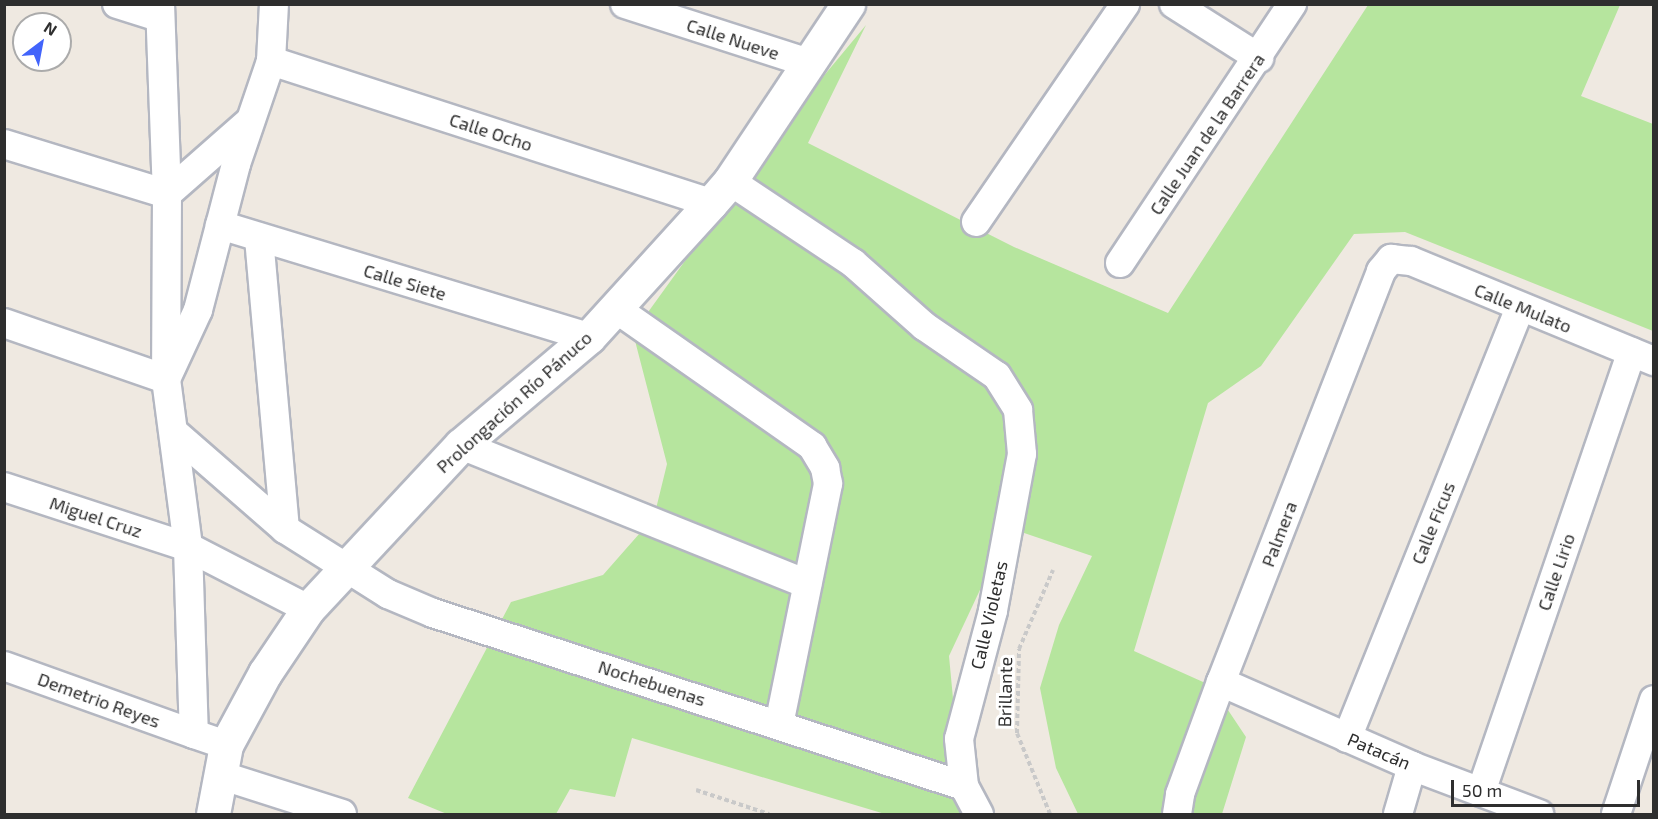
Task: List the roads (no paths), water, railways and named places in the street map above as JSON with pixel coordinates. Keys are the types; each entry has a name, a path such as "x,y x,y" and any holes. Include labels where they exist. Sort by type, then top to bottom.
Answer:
{"street":[{"path":"117,4 160,11 167,194 166,379 176,434 188,547 194,734"},
{"path":"166,379 198,310 249,122 272,61 274,4"},
{"name":"Calle Nueve","path":"625,4 806,62"},
{"name":"Prolongación Río Pánuco","path":"213,814 223,760 265,673 308,609 461,445 589,337 720,192 806,62 848,4"},
{"path":"976,222 1125,4"},
{"path":"1174,4 1259,58"},
{"name":"Calle Juan de la Barrera","path":"1120,262 1259,58 1292,4"},
{"name":"Calle Ocho","path":"272,61 720,192 853,263 924,326 997,376 1018,411"},
{"path":"167,194 249,122"},
{"path":"4,144 167,194"},
{"name":"Calle Siete","path":"220,225 589,337"},
{"path":"259,238 285,529"},
{"name":"Calle Mulato","path":"1392,259 1411,261 1643,356"},
{"name":"Palmera","path":"1177,814 1180,794 1221,682 1381,272 1392,259"},
{"name":"Calle Ficus","path":"1347,738 1520,307"},
{"path":"615,308 815,451 828,484 779,724"},
{"path":"4,323 166,379"},
{"name":"Calle Lirio","path":"1481,792 1643,356"},
{"name":"Calle Violetas","path":"979,814 964,786 959,739 996,599 1022,454 1018,411"},
{"name":"Nochebuenas","path":"176,434 285,529 388,594 433,613 964,786"},
{"path":"461,445 807,584"},
{"name":"Miguel Cruz","path":"4,487 188,547 308,609"},
{"name":"Demetrio Reyes","path":"4,666 194,734 223,760 342,814"},
{"name":"Patacán","path":"1221,682 1412,766 1539,814"},
{"path":"1616,814 1653,700"},
{"path":"1398,814 1412,766"}]}
